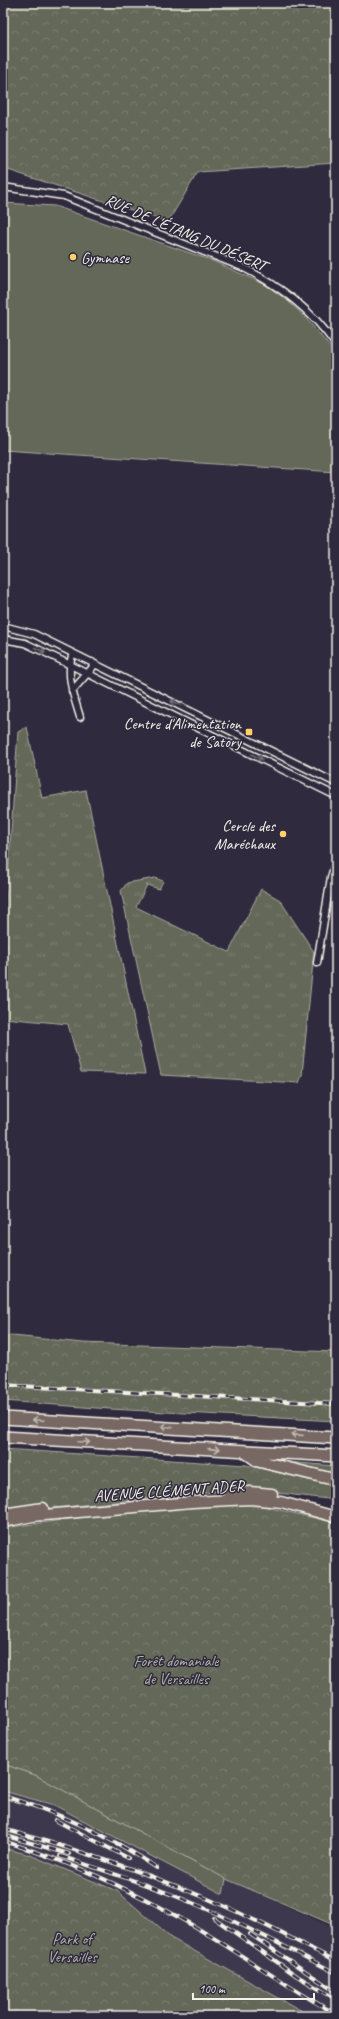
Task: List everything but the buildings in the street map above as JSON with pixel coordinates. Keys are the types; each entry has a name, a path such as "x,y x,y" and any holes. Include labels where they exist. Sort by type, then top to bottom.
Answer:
{"highway":[{"path":"3,1418 336,1438"},
{"path":"3,1437 336,1456"},
{"path":"245,1452 258,1461 333,1478"}],"main road":[{"name":"AVENUE CLÉMENT ADER","path":"3,1514 28,1509 250,1492 279,1495 336,1510"},
{"name":"AVENUE CLÉMENT ADER","path":"3,1522 33,1516 192,1502 250,1499 281,1502 336,1517"}],"street":[{"name":"RUE DE L'ÉTANG DU DÉSERT","path":"3,187 64,196 242,267 269,281 289,294 308,311 336,345"},
{"path":"3,626 34,634 336,783"},
{"path":"3,639 24,643 89,673 336,796"},
{"path":"73,653 69,664 72,691 80,717"},
{"path":"72,691 89,673 93,667 92,662"},
{"path":"317,963 331,877 336,861"}],"shaded area":[{"path":"3,128 5,129 8,170 3,171"},
{"path":"3,1791 54,1805 223,1893 226,1879 336,1929 336,2016 311,2016 171,1938 117,1891 30,1855 3,1848"}],"green space":[{"path":"3,3 336,3 336,163 198,172 168,222 8,170 5,129 3,128"},
{"path":"3,203 55,206 213,261 266,285 288,301 305,317 336,354 336,472 3,450"},
{"path":"27,727 42,798 86,790 145,1074 81,1072 68,1024 3,1018 3,946 18,732"},
{"path":"155,878 163,881 159,889 147,885 136,907 229,952 261,889 280,900 314,952 302,1075 299,1083 161,1075 121,891 127,883"},
{"path":"3,1335 83,1343 336,1352 336,1421 110,1409 3,1401"},
{"path":"3,1449 246,1465 336,1486 336,1500 245,1489 3,1513"},
{"path":"287,1462 336,1466 336,1473 328,1473"},
{"name":"Forêt domaniale de Versailles","path":"249,1503 336,1523 336,1926 226,1879 35,1775 3,1764 3,1528 115,1513"},
{"path":"3,1764 35,1775 226,1879 223,1894 54,1805 3,1791"},
{"name":"Park of Versailles","path":"3,1848 30,1855 117,1891 171,1938 311,2016 3,2016"}],"railway":[{"path":"3,1385 336,1404"},
{"path":"3,1796 64,1817 102,1835 157,1868"},
{"path":"55,1820 128,1858"},
{"path":"3,1829 101,1858 172,1884 232,1909 336,1961"},
{"path":"3,1835 69,1854"},
{"path":"3,1841 29,1849 80,1869 155,1904 179,1917 336,2014"},
{"path":"60,1856 145,1884 195,1904 248,1928 336,1973"},
{"path":"214,1918 297,1976 336,1999"},
{"path":"250,1934 336,1992"}],"place":[{"name":"Gymnase","path":"73,257"},
{"name":"Centre d'Alimentation de Satory","path":"249,732"},
{"name":"Cercle des Maréchaux","path":"283,834"}]}
